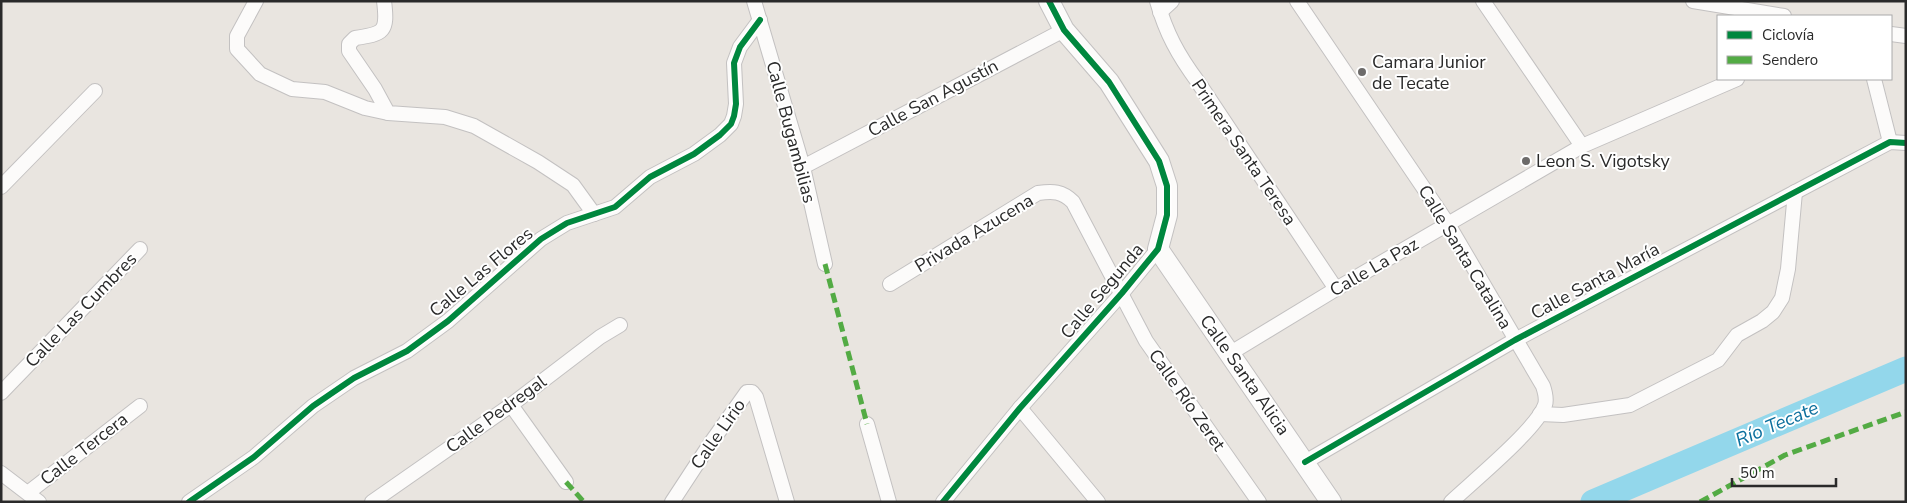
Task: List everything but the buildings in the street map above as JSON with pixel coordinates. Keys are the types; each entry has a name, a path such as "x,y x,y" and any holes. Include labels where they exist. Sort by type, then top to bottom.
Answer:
{"street":[{"path":"256,1 237,36 237,49 260,74 292,89 325,92 365,108 388,113 445,117 474,126 538,162 573,186 594,214"},
{"path":"384,1 386,18 383,29 377,34 355,38 350,44 349,51 388,113"},
{"name":"Calle Bugambilias","path":"754,1 802,167 825,264"},
{"name":"Calle Segunda","path":"944,502 1020,408 1122,294 1158,249 1167,215 1168,186 1159,161 1109,82 1064,30 1049,1"},
{"path":"1158,6 1172,1"},
{"name":"Calle Santa Catalina","path":"1297,1 1448,224 1546,394 1545,405 1540,414 1515,443 1451,502"},
{"path":"1483,1 1582,146"},
{"path":"1693,1 1778,15"},
{"name":"Primera Santa Teresa","path":"1158,6 1167,33 1180,58 1336,289"},
{"name":"Calle Las Flores","path":"188,502 254,457 313,406 354,378 407,351 448,321 540,239 567,223 614,206 650,177 694,154 720,135 731,124 736,104 734,63 740,47 760,20"},
{"name":"Calle San Agustín","path":"802,167 1064,30"},
{"path":"1892,34 1906,36"},
{"name":"Calle La Paz","path":"1230,354 1336,289 1582,146 1735,80"},
{"path":"1874,80 1890,142 1906,143"},
{"path":"1,187 95,91"},
{"name":"Calle Santa María","path":"1305,462 1515,340 1890,142"},
{"name":"Privada Azucena","path":"890,284 1038,193 1058,192 1073,202 1122,294"},
{"path":"1540,414 1563,415 1630,405 1718,360 1737,335 1762,321 1773,312 1782,298 1788,269 1795,192"},
{"name":"Calle Las Cumbres","path":"1,393 140,249"},
{"name":"Calle Santa Alicia","path":"1158,249 1331,502"},
{"name":"Calle Río Zeret","path":"1122,294 1146,341 1259,502"},
{"name":"Calle Pedregal","path":"372,502 511,406 600,337 620,325"},
{"name":"Calle Lirio","path":"672,502 747,392 752,392 756,397 787,502"},
{"name":"Calle Tercera","path":"34,497 140,406"},
{"path":"511,406 566,482"},
{"path":"1020,408 1098,502"},
{"path":"867,424 889,502"},
{"path":"1,473 34,497"}],"waterway":[{"name":"Río Tecate","path":"1593,502 1906,369"}],"marked path":[{"path":"825,264 867,424"},
{"path":"1700,502 1785,455 1906,412"},
{"path":"566,482 584,502"}],"cycle path":[{"path":"943,502 1020,408 1122,293 1158,249 1167,215 1167,186 1159,161 1109,82 1064,30 1049,1"},
{"path":"189,502 254,457 313,406 354,378 407,351 448,321 541,239 567,223 615,207 650,177 694,154 720,135 731,124 734,116 736,104 734,63 740,47 760,20"},
{"path":"1305,462 1515,340 1890,142 1906,143"}],"place":[{"name":"Camara Junior de Tecate","path":"1362,72"},
{"name":"Leon S. Vigotsky","path":"1526,161"}]}
